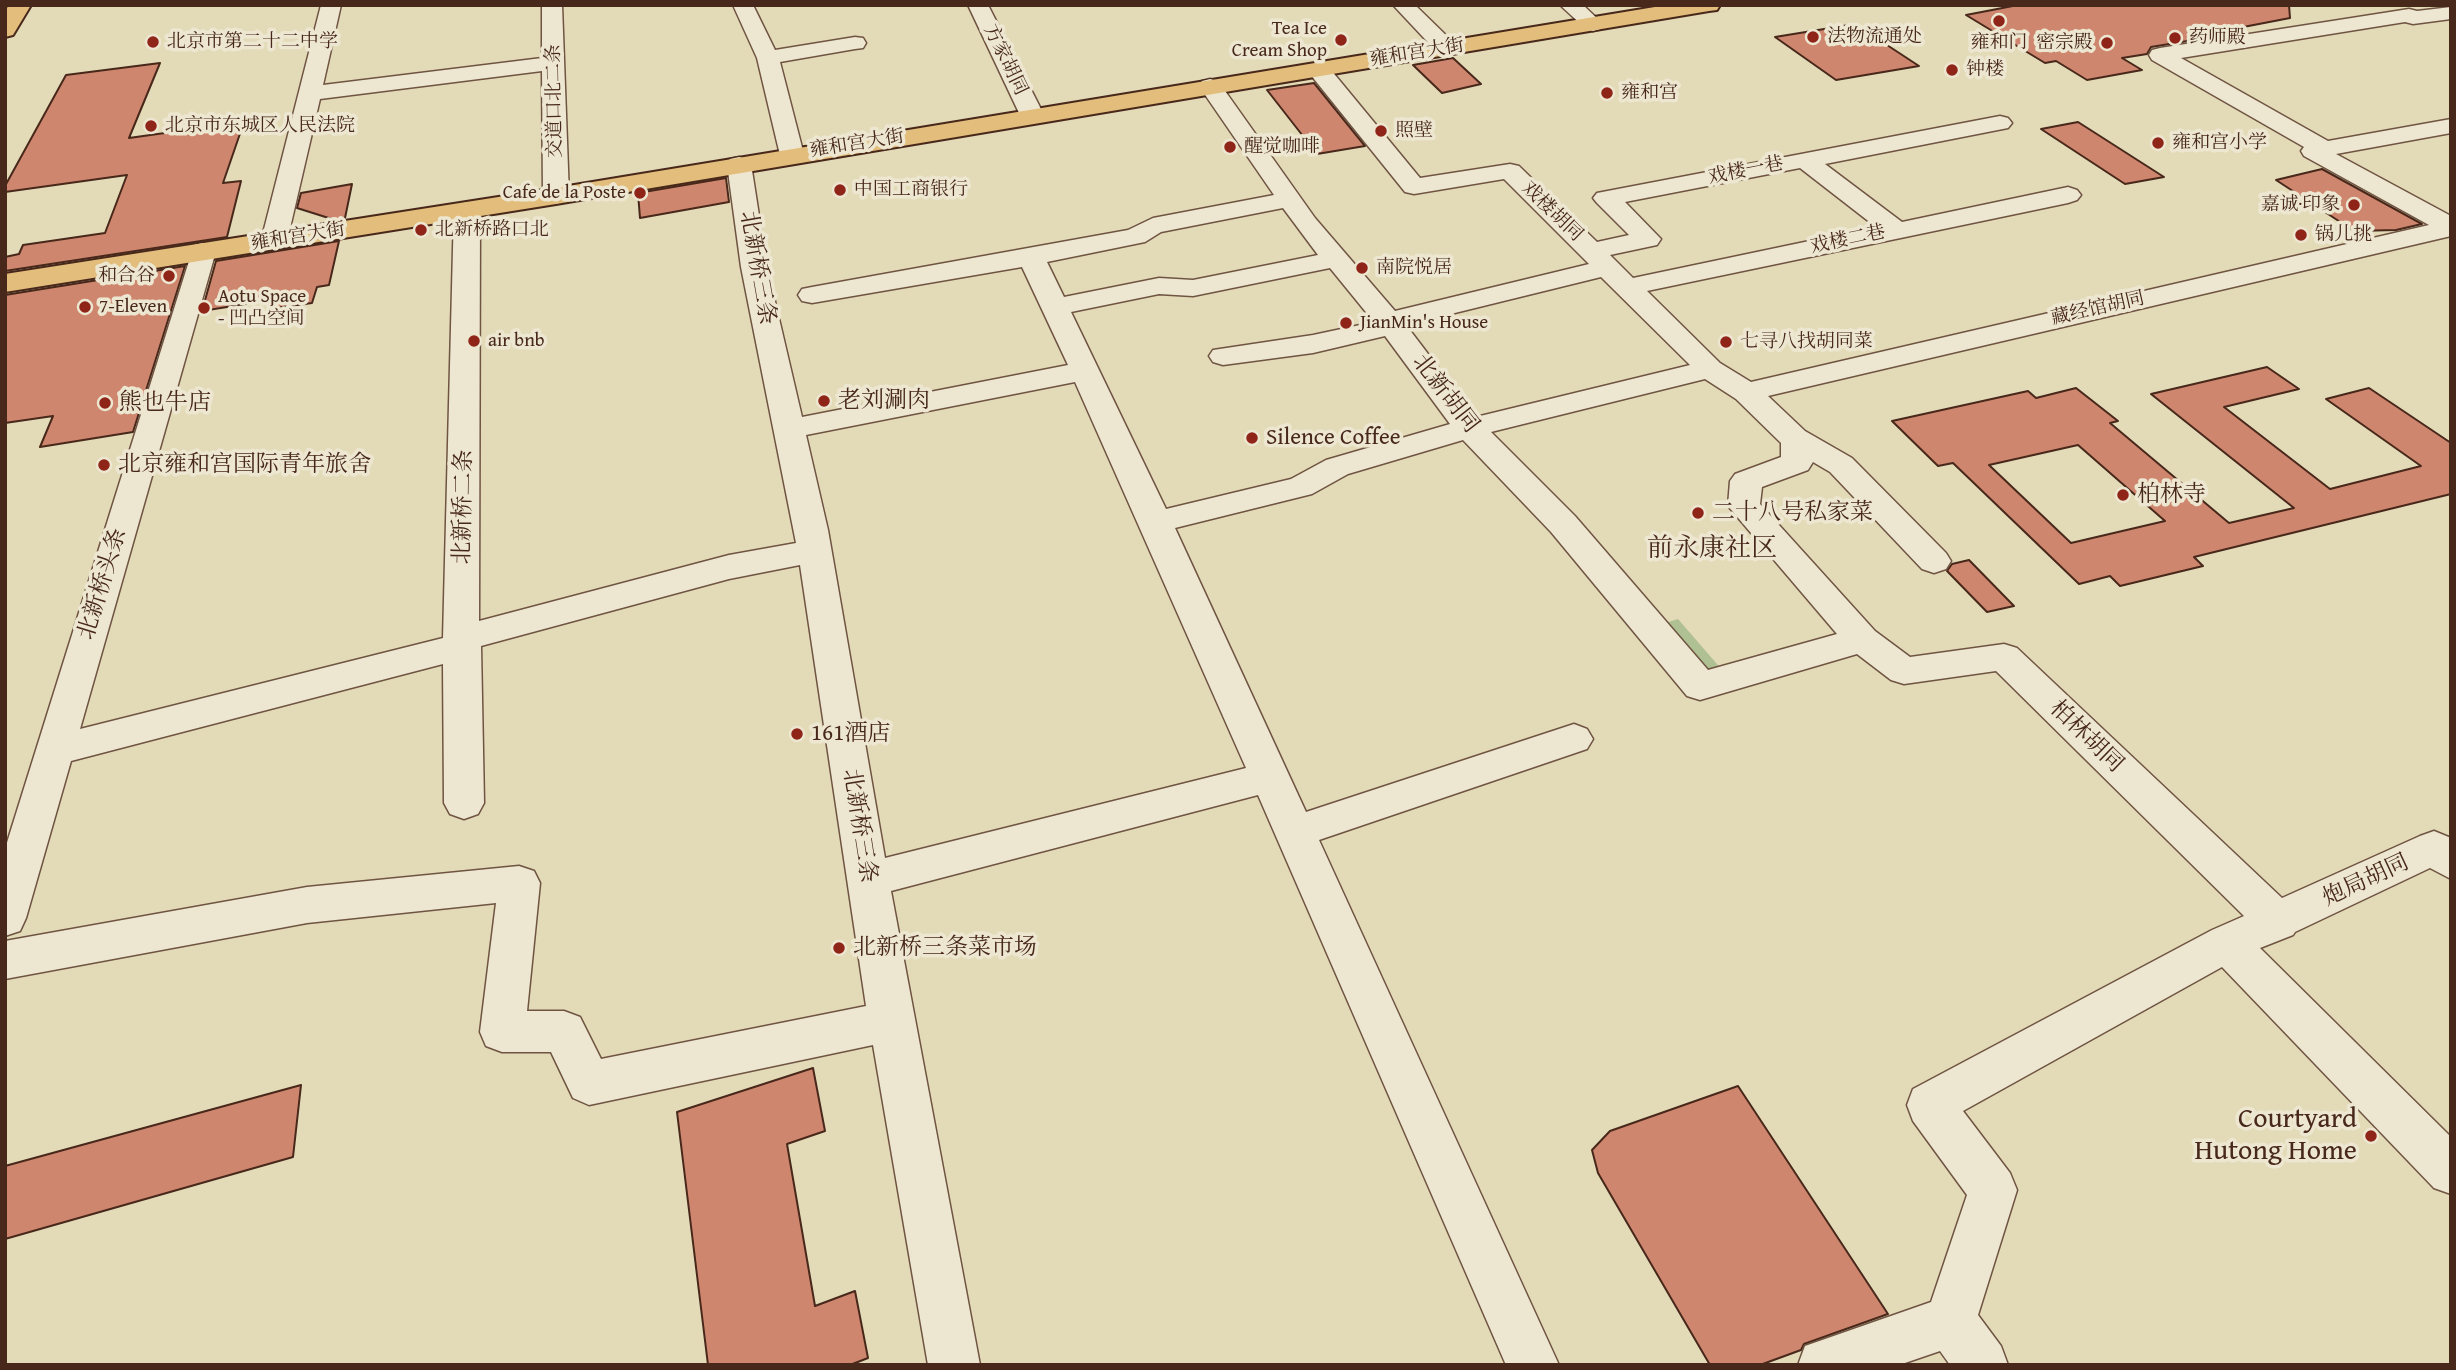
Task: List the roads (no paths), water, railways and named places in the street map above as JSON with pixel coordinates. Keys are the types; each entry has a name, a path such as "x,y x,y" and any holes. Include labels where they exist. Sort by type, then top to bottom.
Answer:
{"main road":[{"path":"5,30 20,5"},
{"name":"雍和宫大街","path":"5,283 556,196 1032,115 1709,5"}],"street":[{"path":"274,241 331,5"},
{"name":"交道口北二条","path":"552,5 556,196"},
{"path":"743,5 768,58 792,155"},
{"name":"方家胡同","path":"978,5 1032,115"},
{"path":"1403,5 1446,48"},
{"path":"1570,5 1593,25"},
{"path":"2324,149 2160,55 2409,15 2413,18 2451,13"},
{"path":"768,58 855,43"},
{"path":"309,94 555,63"},
{"name":"戏楼胡同","path":"1318,69 1413,187 1510,171 1710,369 1747,393 1794,438 1841,465 1934,561"},
{"name":"北新胡同","path":"1210,86 1306,223 1390,323 1469,428 1563,524 1700,686 1863,640"},
{"name":"戏楼一巷","path":"1600,259 1648,239 1606,198 2000,123"},
{"path":"2451,126 2313,150 2451,227"},
{"path":"1805,160 1896,230"},
{"name":"北新桥三条","path":"739,164 754,267 814,551 891,1021 954,1365"},
{"name":"戏楼二巷","path":"1628,287 2068,195"},
{"path":"812,295 1136,236 1153,226 1291,199"},
{"name":"北新桥二条","path":"464,803 462,642 467,210"},
{"name":"藏经馆胡同","path":"1747,393 1809,376 2451,227"},
{"name":"北新桥头条","path":"5,918 203,251"},
{"path":"1031,257 1156,522 1532,1365"},
{"path":"1054,307 1159,286 1194,288 1336,259"},
{"path":"1223,356 1313,344 1600,259"},
{"path":"789,429 1084,372"},
{"path":"1794,438 1797,441 1797,463 1746,481 1744,506 1863,640"},
{"path":"56,750 462,642 729,567 814,551"},
{"name":"柏林胡同","path":"1863,640 1904,671 2004,657 2278,922"},
{"path":"1295,832 1574,739"},
{"path":"867,880 1270,777"},
{"name":"炮局胡同","path":"2278,922 2434,848 2451,862"},
{"path":"5,960 307,905 519,883 502,1032 564,1031 589,1083 891,1021"},
{"path":"1950,1321 1993,1190 1930,1105 2227,943 2278,922"},
{"path":"2227,943 2451,1171"},
{"path":"1824,1365 1950,1321"},
{"path":"1950,1321 1983,1365"}],"lane":[{"path":"1156,522 1301,487 1337,467 1469,428 1710,369"}],"place":[{"name":"雍和门","path":"1999,21"},
{"name":"法物流通处","path":"1813,37"},
{"name":"药师殿","path":"2175,38"},
{"name":"Tea Ice Cream Shop","path":"1341,40"},
{"name":"北京市第二十二中学","path":"153,42"},
{"name":"密宗殿","path":"2107,43"},
{"name":"钟楼","path":"1952,70"},
{"name":"雍和宫","path":"1607,93"},
{"name":"北京市东城区人民法院","path":"151,126"},
{"name":"照壁","path":"1381,131"},
{"name":"雍和宫小学","path":"2158,143"},
{"name":"醒觉咖啡","path":"1230,147"},
{"name":"中国工商银行","path":"840,190"},
{"name":"Cafe de la Poste","path":"640,193"},
{"name":"嘉诚·印象","path":"2354,205"},
{"name":"北新桥路口北","path":"421,230"},
{"name":"锅儿挑","path":"2301,235"},
{"name":"南院悦居","path":"1362,268"},
{"name":"和合谷","path":"169,276"},
{"name":"7-Eleven","path":"85,307"},
{"name":"Aotu Space - 凹凸空间","path":"204,308"},
{"name":"JianMin's House","path":"1346,323"},
{"name":"air bnb","path":"474,341"},
{"name":"七寻八找胡同菜","path":"1726,342"},
{"name":"老刘涮肉","path":"824,401"},
{"name":"熊也牛店","path":"105,403"},
{"name":"Silence Coffee","path":"1252,438"},
{"name":"北京雍和宫国际青年旅舍","path":"104,465"},
{"name":"柏林寺","path":"2123,495"},
{"name":"二十八号私家菜","path":"1698,513"},
{"name":"161酒店","path":"797,734"},
{"name":"北新桥三条菜市场","path":"839,948"},
{"name":"Courtyard Hutong Home","path":"2371,1136"}],"district":[{"name":"前永康社区","path":"1712,549"}]}
